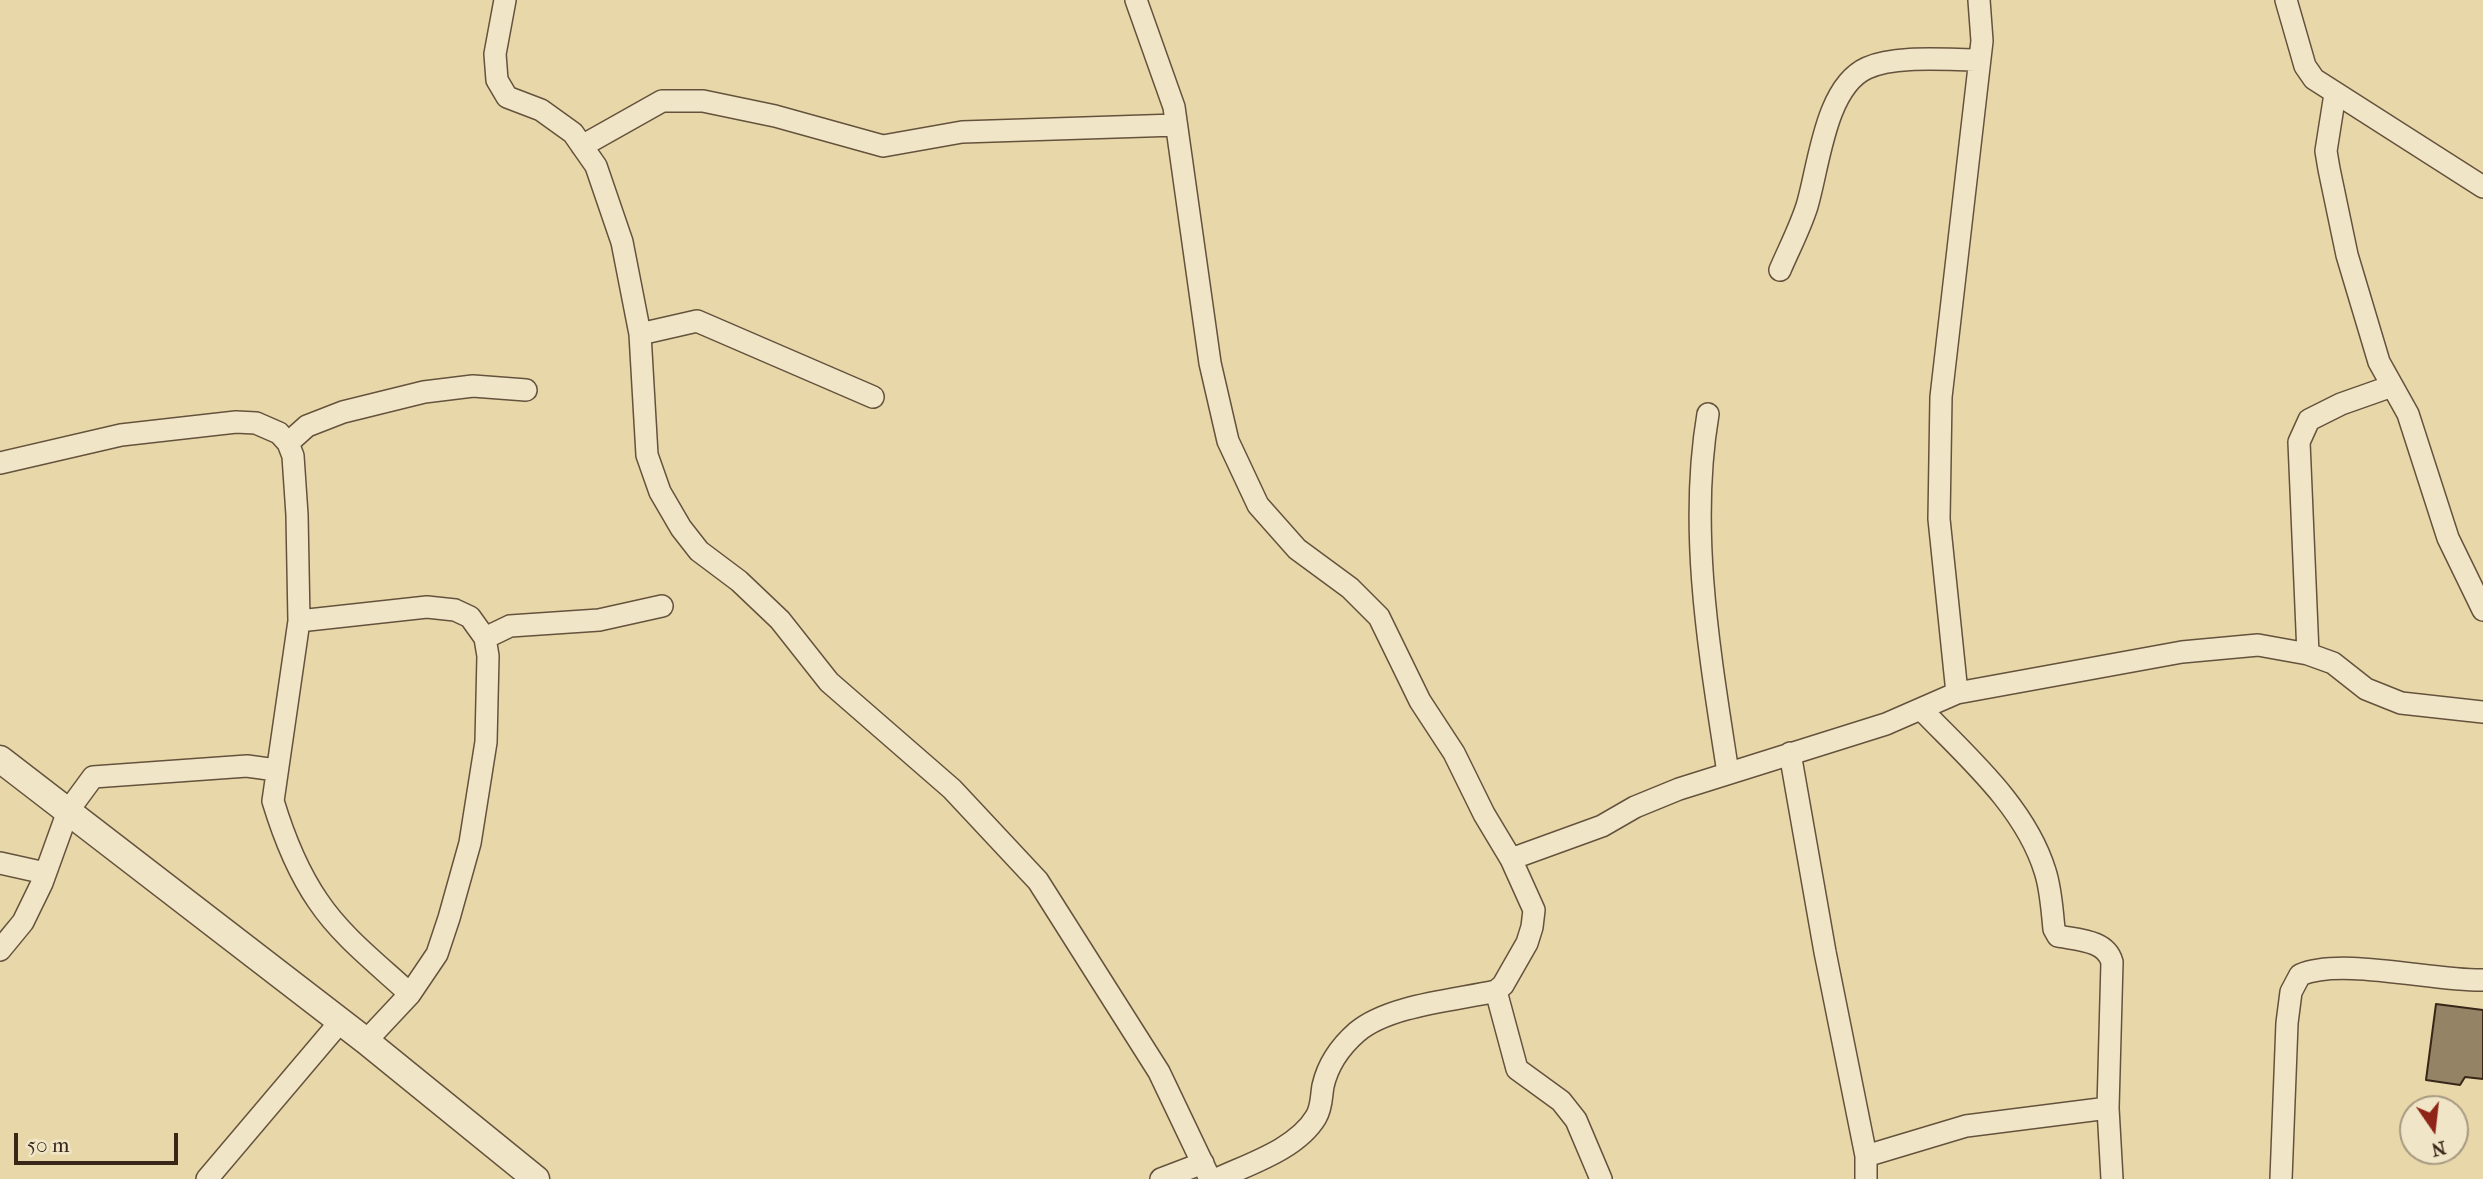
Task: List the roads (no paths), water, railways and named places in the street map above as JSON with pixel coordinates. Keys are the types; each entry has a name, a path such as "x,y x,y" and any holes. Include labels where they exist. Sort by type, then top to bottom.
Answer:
{"street":[{"path":"505,0 495,54 498,80 508,97 541,110 573,133 596,166 622,242 640,334 647,454 660,492 681,528 699,551 740,581 780,620 829,682 952,789 1038,881 1159,1072 1210,1173"},
{"path":"1136,0 1174,107 1210,363 1227,441 1258,505 1297,549 1350,588 1378,617 1420,701 1454,753 1483,814 1511,859 1530,901 1533,918 1527,943 1503,985 1496,990 1407,1009 1359,1030 1336,1053 1324,1084 1320,1108 1305,1131 1270,1154 1210,1173 1161,1179"},
{"path":"1957,693 1939,519 1941,397 1979,60 1979,0"},
{"path":"2288,8 2305,66 2314,79 2483,187"},
{"path":"1780,270 1806,210 1830,114 1839,93 1862,71 1874,66 1934,60 1979,60"},
{"path":"2335,94 2326,151 2334,195 2364,315 2379,362 2418,439 2448,538 2483,610"},
{"path":"582,146 662,101 676,99 703,101 775,116 883,146 962,132 1176,125"},
{"path":"640,334 697,321 873,397"},
{"path":"288,443 307,426 343,412 424,392 473,386 526,390"},
{"path":"2308,654 2299,443 2309,419 2341,404 2392,386"},
{"path":"1708,414 1702,450 1700,555 1728,773"},
{"path":"0,463 121,435 236,422 256,423 279,433 288,443 293,456 297,515 299,621 273,801 281,826 317,900 344,932 410,994"},
{"path":"485,638 510,626 599,620 662,606"},
{"path":"299,621 427,607 456,610 470,617 485,638 488,656 486,742 470,843 437,954 410,994 366,1041"},
{"path":"1511,859 1602,826 1635,807 1679,789 1886,724 1957,693 2182,652 2258,645 2308,654 2333,663 2366,689 2401,704 2483,712"},
{"path":"1921,709 2010,805 2029,835 2045,870 2054,929 2058,936 2103,946 2109,952 2112,962 2108,1108 2112,1179"},
{"path":"1790,753 1828,966 1866,1156 1866,1179"},
{"path":"0,759 366,1041 536,1179"},
{"path":"0,950 23,922 68,811 93,777 198,772 247,766 276,770"},
{"path":"0,863 45,873"},
{"path":"2281,1179 2287,1023 2291,992 2300,975 2326,967 2457,980 2483,979"},
{"path":"1496,990 1517,1069 1561,1101 1576,1120 1601,1179"},
{"path":"207,1179 340,1022"},
{"path":"1866,1156 1966,1126 2108,1108"}]}
